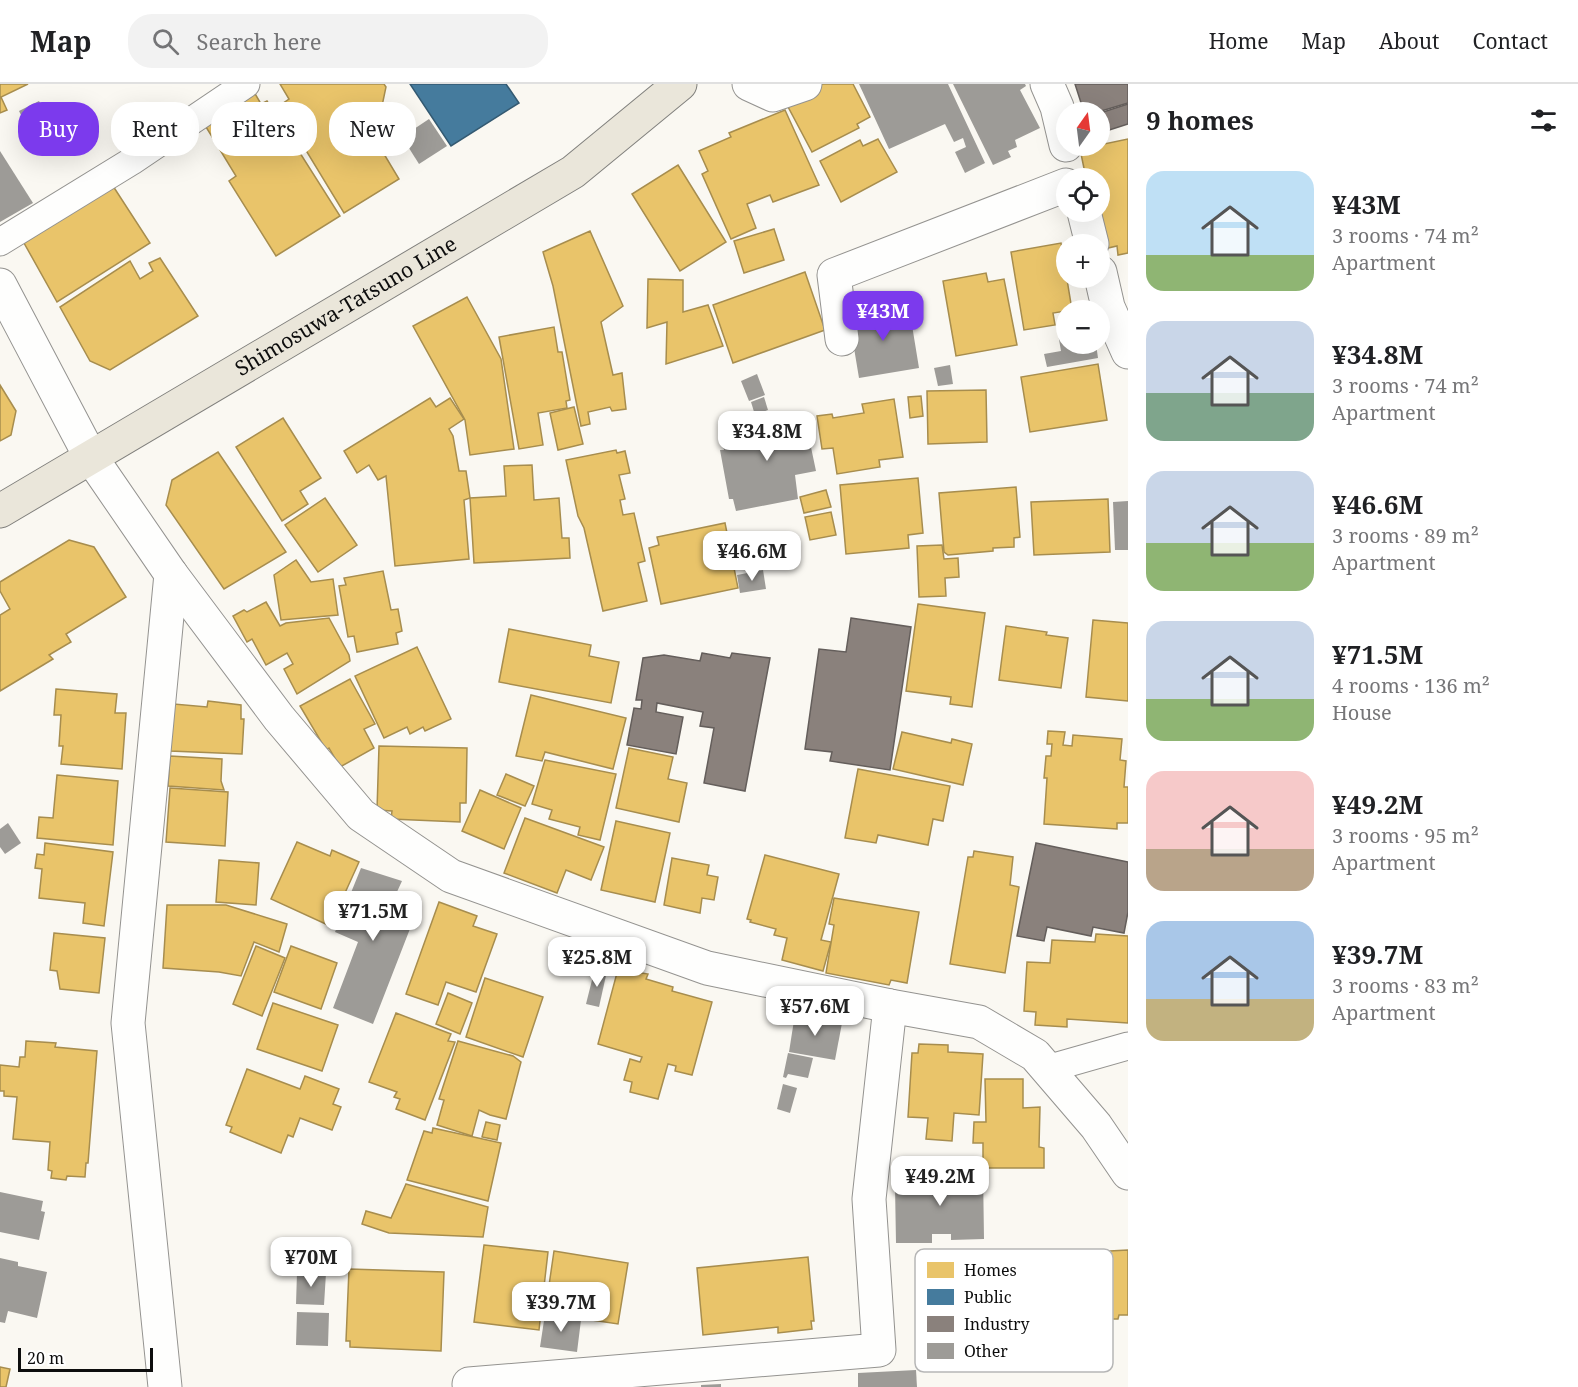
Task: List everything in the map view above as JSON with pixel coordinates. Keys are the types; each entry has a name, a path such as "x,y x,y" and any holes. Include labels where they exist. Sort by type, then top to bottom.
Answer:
{"main road":[{"name":"Shimosuwa-Tatsuno Line","path":"0,511 573,172 680,84"}],"street":[{"path":"749,84 773,95 805,84"},
{"path":"1047,84 1056,105"},
{"path":"842,339 834,275 1056,189"},
{"path":"0,285 90,456 171,574 279,718 361,815 451,876 707,968 979,1022 1035,1056 1126,1159"},
{"path":"1109,288 1118,304 1128,352"},
{"path":"165,1387 128,1023 171,574"},
{"path":"470,1384 879,1350 869,1199 890,1006"}],"lane":[{"path":"0,242 132,161 246,84"},
{"path":"1047,1069 1128,1046"}],"building: Homes":[{"path":"0,84 28,84 1,97 7,110 0,113"},
{"path":"280,84 384,84 386,87 383,102 329,102 329,156 385,156 399,179 344,213 309,156 317,156 317,102 285,102 289,99"},
{"path":"822,84 853,84 870,117 857,124 859,128 812,152 786,103"},
{"path":"254,92 260,102 240,102"},
{"path":"785,110 819,185 773,202 770,195 747,204 756,228 731,239 702,174 708,171 699,151 731,137 729,133"},
{"path":"211,123 211,135 206,127"},
{"path":"878,139 897,172 841,202 820,161 860,140 863,146"},
{"path":"1128,139 1128,253 1118,255 1117,246 1110,248 1110,234 1105,234 1102,222 1110,222 1110,168 1084,168 1081,156 1110,156 1110,143"},
{"path":"224,156 302,156 340,216 276,256 229,181 236,176"},
{"path":"678,165 726,242 680,271 632,194"},
{"path":"113,186 150,243 57,302 24,243"},
{"path":"774,229 784,260 744,273 734,241"},
{"path":"590,231 623,306 601,322 613,375 622,373 626,409 612,411 610,407 588,412 590,424 581,426 553,286 543,252"},
{"path":"1056,244 1056,288 1068,288 1070,300 1056,300 1056,313 1053,313 1055,325 1024,330 1011,252"},
{"path":"160,258 198,316 110,370 90,361 60,307 130,261 140,279 153,271 149,263"},
{"path":"805,272 825,330 733,363 713,305"},
{"path":"986,273 988,282 1004,279 1017,345 956,356 943,281"},
{"path":"648,279 683,280 683,312 708,305 723,346 666,364 667,322 647,328"},
{"path":"467,297 501,359 514,449 470,455 465,420 413,326"},
{"path":"554,327 558,352 562,352 570,400 566,401 567,408 538,413 543,445 519,449 499,337"},
{"path":"1098,364 1107,420 1030,432 1021,377"},
{"path":"0,385 16,411 11,435 0,441"},
{"path":"986,390 987,442 928,444 927,391"},
{"path":"921,396 923,416 910,418 908,397"},
{"path":"430,398 436,407 450,398 464,419 449,429 453,436 459,471 466,471 470,498 464,500 469,559 395,566 386,476 378,480 369,465 357,473 344,451"},
{"path":"894,399 903,457 879,460 880,467 837,474 833,448 822,449 817,416 832,414 833,418 864,413 862,404"},
{"path":"574,407 583,444 558,450 550,413"},
{"path":"283,418 321,478 300,491 308,504 282,521 236,447"},
{"path":"616,450 617,453 625,451 630,473 619,475 625,499 620,500 623,515 634,513 645,561 638,563 647,601 603,611 566,460"},
{"path":"218,452 286,552 224,589 166,505 172,480"},
{"path":"532,465 534,500 559,498 562,538 569,538 570,558 474,563 470,498 506,496 504,466"},
{"path":"918,478 923,533 908,535 909,548 846,554 840,485"},
{"path":"1016,487 1020,537 1014,538 1014,547 948,555 944,552 939,493"},
{"path":"826,490 831,507 804,513 800,497"},
{"path":"325,498 357,545 318,572 285,525"},
{"path":"1108,499 1110,552 1034,555 1031,502"},
{"path":"831,512 836,535 810,540 805,517"},
{"path":"725,523 738,588 661,604 649,548 659,545 657,537"},
{"path":"69,540 94,547 126,597 66,634 71,642 49,655 53,659 0,691 0,615 10,609 0,591 0,582"},
{"path":"942,545 944,559 958,558 959,577 945,578 946,596 919,597 917,546"},
{"path":"296,560 311,582 333,579 338,615 281,620 274,575"},
{"path":"383,571 391,610 398,609 402,631 396,633 398,644 357,652 354,636 348,637 339,586 346,585 344,578"},
{"path":"266,602 280,626 286,623 329,618 350,661 297,694 284,669 293,664 287,653 266,665 252,639 247,642 233,616"},
{"path":"918,604 985,613 972,707 950,704 951,697 906,691"},
{"path":"1093,620 1128,623 1128,701 1086,697"},
{"path":"1006,626 1047,632 1046,635 1068,638 1061,688 999,680"},
{"path":"509,629 591,645 589,656 619,662 611,703 499,682"},
{"path":"417,647 451,719 425,731 423,727 410,734 407,727 384,738 355,676"},
{"path":"350,679 375,724 364,729 374,748 340,767 329,748 326,750 300,706"},
{"path":"56,689 117,694 115,713 126,713 122,769 61,764 63,746 59,746 61,715 54,715"},
{"path":"531,695 626,718 613,769 545,752 542,761 516,756"},
{"path":"208,701 241,705 241,719 244,719 242,754 170,751 174,704 207,707"},
{"path":"1048,731 1065,732 1063,745 1072,746 1073,735 1122,739 1120,760 1126,761 1124,787 1128,787 1128,823 1117,823 1117,829 1044,824 1046,756 1051,756 1052,744 1047,744"},
{"path":"902,732 951,743 952,739 972,744 963,785 893,769"},
{"path":"379,746 467,748 466,803 460,803 460,822 391,819 392,811 377,810"},
{"path":"629,748 673,757 668,779 687,783 679,822 616,808"},
{"path":"170,756 222,759 221,781 224,790 168,786"},
{"path":"545,760 616,774 600,840 578,835 580,827 549,819 552,810 532,804"},
{"path":"858,769 950,786 943,821 933,819 928,845 878,835 876,843 845,838"},
{"path":"506,774 534,786 525,806 497,795"},
{"path":"57,775 118,781 113,845 37,838 39,817 53,818"},
{"path":"170,788 228,792 225,846 166,842"},
{"path":"480,790 521,808 504,849 462,831"},
{"path":"525,818 604,847 591,880 566,870 557,893 504,873"},
{"path":"616,821 670,833 655,902 601,890"},
{"path":"297,842 330,856 332,850 359,862 330,926 271,899"},
{"path":"45,843 113,852 104,926 83,923 85,903 39,898 42,869 35,868 37,854 44,855"},
{"path":"974,851 1013,857 1010,885 1019,887 1005,973 950,964 968,857 973,857"},
{"path":"765,855 839,874 821,940 831,942 823,971 782,960 787,938 774,935 776,929 750,922 751,920 747,919"},
{"path":"672,858 709,865 707,875 718,877 714,900 702,898 700,913 664,905"},
{"path":"219,860 259,863 256,905 216,902"},
{"path":"834,898 919,912 907,983 891,980 889,985 826,973 834,925 829,924"},
{"path":"439,902 477,916 473,926 497,934 476,992 446,982 438,1005 406,994"},
{"path":"167,905 226,905 287,924 279,952 254,942 241,976 163,968"},
{"path":"54,933 105,938 99,993 60,989 57,971 50,970"},
{"path":"1096,934 1128,936 1128,1023 1067,1019 1067,1027 1035,1025 1036,1012 1024,1011 1027,962 1050,963 1052,940 1095,942"},
{"path":"256,946 285,958 262,1016 233,1004"},
{"path":"291,946 337,963 321,1009 274,992"},
{"path":"618,969 648,974 646,979 673,987 672,991 712,1002 692,1075 675,1071 676,1066 668,1064 658,1099 630,1092 632,1082 624,1080 630,1059 640,1062 642,1057 598,1044"},
{"path":"485,978 543,997 523,1057 466,1037"},
{"path":"448,993 472,1003 460,1034 436,1024"},
{"path":"273,1003 338,1025 322,1071 257,1049"},
{"path":"396,1013 451,1034 448,1041 455,1042 425,1120 396,1109 400,1099 394,1097 397,1092 369,1082"},
{"path":"26,1041 56,1043 55,1047 97,1051 85,1177 67,1176 66,1180 51,1178 52,1171 48,1170 50,1142 13,1139 17,1097 4,1096 4,1091 0,1091 0,1065 19,1067 20,1057 25,1057"},
{"path":"458,1041 513,1056 521,1062 506,1119 479,1110 472,1136 437,1125 444,1100 439,1099"},
{"path":"919,1044 948,1045 948,1052 983,1054 979,1115 954,1113 952,1141 926,1139 928,1118 908,1117 912,1053 918,1053"},
{"path":"247,1069 300,1089 305,1076 339,1089 333,1104 341,1107 332,1130 300,1118 293,1137 288,1135 281,1153 230,1132 232,1127 226,1125"},
{"path":"985,1079 1023,1079 1023,1108 1040,1107 1039,1147 1044,1148 1044,1168 983,1168 983,1143 973,1143 974,1122 986,1122"},
{"path":"486,1122 500,1125 497,1140 482,1137"},
{"path":"433,1128 501,1143 488,1201 407,1180 424,1131 432,1133"},
{"path":"406,1184 488,1207 483,1237 389,1233 362,1224 366,1211 391,1218"},
{"path":"484,1245 548,1252 539,1330 474,1322"},
{"path":"1128,1250 1128,1315 1119,1315 1118,1319 1113,1319 1113,1251"},
{"path":"554,1251 628,1263 618,1324 545,1313"},
{"path":"808,1257 814,1321 811,1321 812,1329 778,1333 778,1327 703,1335 697,1268"},
{"path":"349,1269 444,1272 441,1351 350,1347 350,1341 346,1341"},
{"path":"0,1367 10,1369 6,1387 0,1387"}],"building: Public":[{"path":"410,84 506,84 519,103 451,146"}],"building: Industry":[{"path":"1075,84 1128,84 1128,103 1110,108 1110,102 1081,102"},
{"path":"1128,104 1128,124 1110,130 1110,110"},
{"path":"851,618 911,627 890,770 830,761 832,752 805,749 819,649 846,652"},
{"path":"702,653 730,658 732,653 770,658 745,791 704,783 714,728 700,726 703,712 657,703 656,712 683,717 676,754 627,745 634,708 641,709 642,700 636,700 643,658 664,655 700,661"},
{"path":"1036,843 1128,862 1128,912 1124,933 1093,927 1091,936 1047,927 1044,941 1017,936"}],"building: Other":[{"path":"859,84 948,84 985,163 965,173 955,152 966,147 963,138 954,142 945,124 889,149"},
{"path":"953,84 1025,84 1026,86 1020,90 1040,128 1015,140 1017,147 1008,151 1011,157 993,165"},
{"path":"429,119 447,146 419,164 414,156 416,156 416,128"},
{"path":"0,151 33,203 0,222"},
{"path":"890,306 892,316 910,313 919,368 859,378 850,324 851,312"},
{"path":"1056,352 1056,354 1097,354 1098,358 1047,367 1044,354"},
{"path":"950,365 953,384 938,386 934,368"},
{"path":"757,374 765,395 749,401 741,381"},
{"path":"764,397 768,410 755,415 751,402"},
{"path":"804,414 816,471 795,475 798,499 736,511 733,499 729,499 720,450 724,450 722,441 728,439 726,434 739,431 739,427"},
{"path":"1128,501 1128,550 1115,550 1113,502"},
{"path":"763,570 766,589 740,593 737,575"},
{"path":"8,823 21,843 5,854 0,847 0,829"},
{"path":"361,868 402,881 396,894 420,903 373,1024 333,1008 358,942 335,932"},
{"path":"595,968 607,971 599,1007 586,1004"},
{"path":"795,1014 842,1023 835,1060 789,1052"},
{"path":"788,1053 813,1058 808,1078 788,1074 786,1078 783,1077"},
{"path":"783,1084 797,1088 790,1113 777,1109"},
{"path":"983,1171 984,1239 951,1240 951,1234 932,1234 932,1243 896,1243 895,1186 898,1187 898,1176 932,1175 932,1172"},
{"path":"0,1192 43,1201 41,1211 45,1212 39,1240 0,1232"},
{"path":"0,1258 18,1262 18,1266 47,1272 37,1318 8,1311 5,1323 0,1322"},
{"path":"297,1272 326,1273 324,1305 296,1304"},
{"path":"297,1312 329,1313 328,1346 296,1345"},
{"path":"545,1314 581,1320 577,1352 540,1347"},
{"path":"915,1370 917,1387 858,1387 858,1373"},
{"path":"721,1384 721,1387 701,1387 701,1385"}]}
